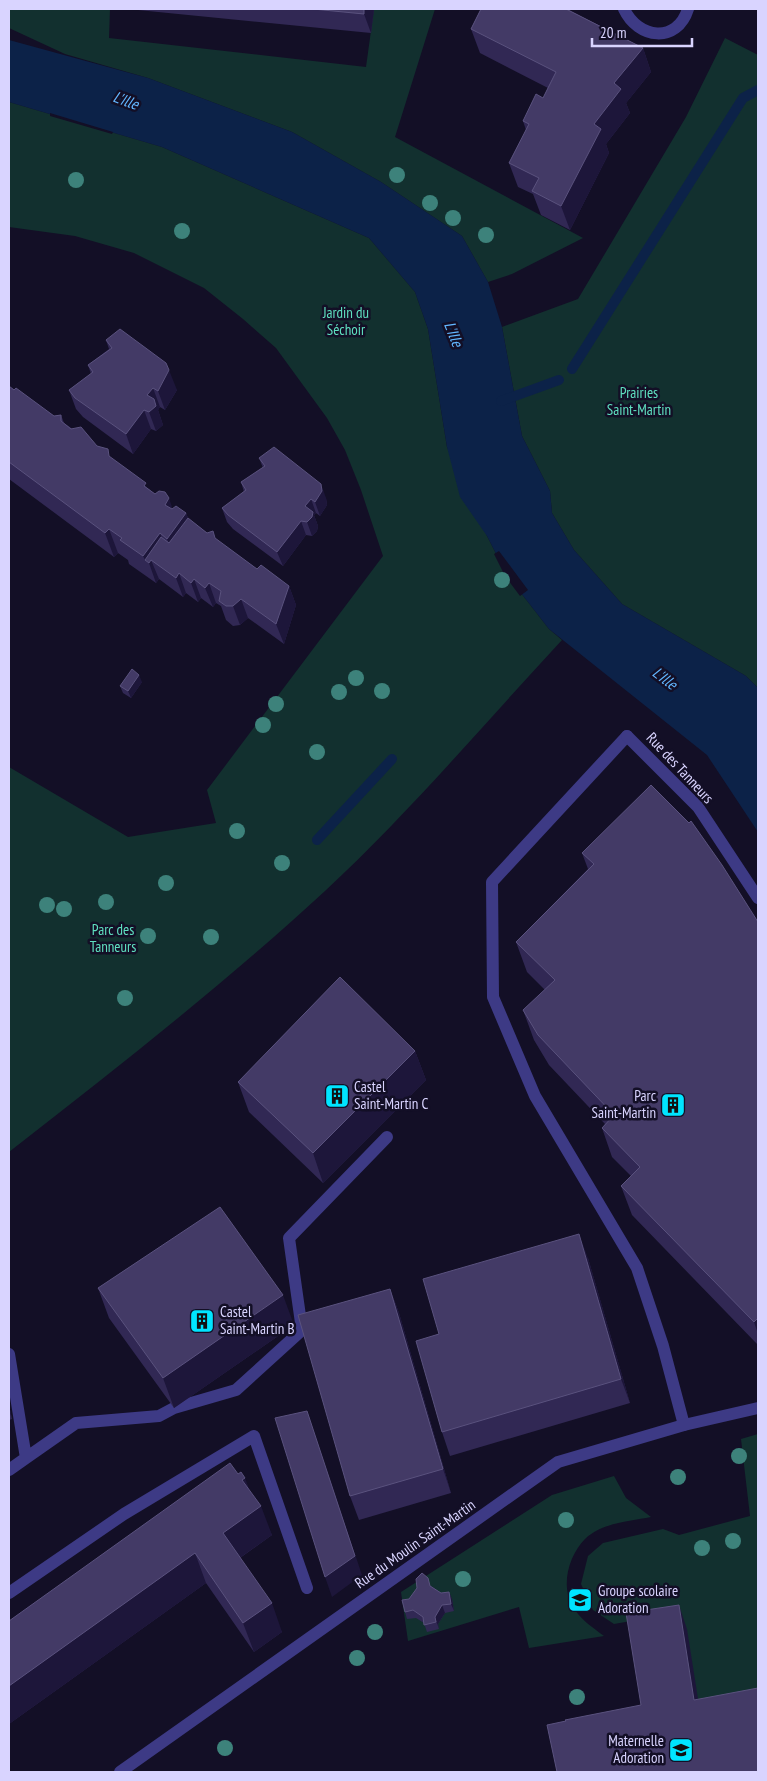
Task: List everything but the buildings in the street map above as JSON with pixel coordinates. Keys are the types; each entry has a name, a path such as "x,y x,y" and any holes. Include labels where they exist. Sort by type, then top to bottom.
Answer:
{"street":[{"path":"624,9 631,22 642,30 653,34 665,32 676,27 686,16 688,9"},
{"name":"Rue des Tanneurs","path":"684,1425 663,1346 637,1268 535,1096 493,998 492,882 627,736 698,807 758,898"},
{"path":"9,1470 76,1423 159,1416 174,1408 236,1390 302,1330 289,1238 387,1137"},
{"path":"9,1354 26,1458"},
{"name":"Rue du Moulin Saint-Martin","path":"120,1772 558,1462 684,1425 758,1408"},
{"path":"9,1593 124,1514 254,1436 307,1588"}],"green space":[{"path":"9,9 110,9 109,38 366,67 374,9 435,9 395,137 583,238 512,274 488,282 462,236 381,182 292,132 148,78 65,54 9,28"},
{"name":"Prairies Saint-Martin","path":"725,38 758,55 758,688 746,676 622,604 574,550 552,513 550,491 522,436 502,327 578,299 686,117"},
{"name":"Parc des Tanneurs","path":"9,102 162,147 369,238 415,292 428,329 447,447 487,536 507,575 549,629 562,640 386,831 325,891 209,992 9,1152 9,767 128,837 216,823 207,790 383,556 361,490 345,450 327,418 276,348 204,288 134,253 75,236 9,227"},
{"path":"758,1434 758,1714 702,1724 631,1621 614,1624 593,1610 581,1584 588,1556 603,1543 663,1529 679,1535 750,1516 741,1439"},
{"path":"614,1476 626,1498 651,1517 607,1526 585,1539 571,1562 567,1580 569,1599 573,1607 587,1623 604,1636 529,1648 519,1607 408,1641 401,1592 552,1495"}],"water":[{"name":"L'Ille","path":"9,40 148,78 292,132 381,182 462,236 488,282 502,327 522,436 550,491 552,513 574,550 622,604 746,676 758,688 758,832 707,755 549,629 507,575 487,536 460,497 447,447 428,329 415,292 369,238 162,147 9,102"}],"pier":[{"path":"50,113 113,132 112,134 50,116"},
{"path":"499,551 528,590 520,596 505,576 494,554"}],"waterway":[{"path":"572,369 743,98 758,90"},
{"path":"501,401 559,380"},
{"path":"317,840 392,759"}],"place":[{"name":"Castel Saint-Martin C","path":"337,1096"},
{"name":"Parc Saint-Martin","path":"673,1105"},
{"name":"Castel Saint-Martin B","path":"202,1321"},
{"name":"Groupe scolaire Adoration","path":"580,1600"},
{"name":"Maternelle Adoration","path":"681,1750"}],"park label":[{"name":"Jardin du Séchoir","path":"346,322"}]}
